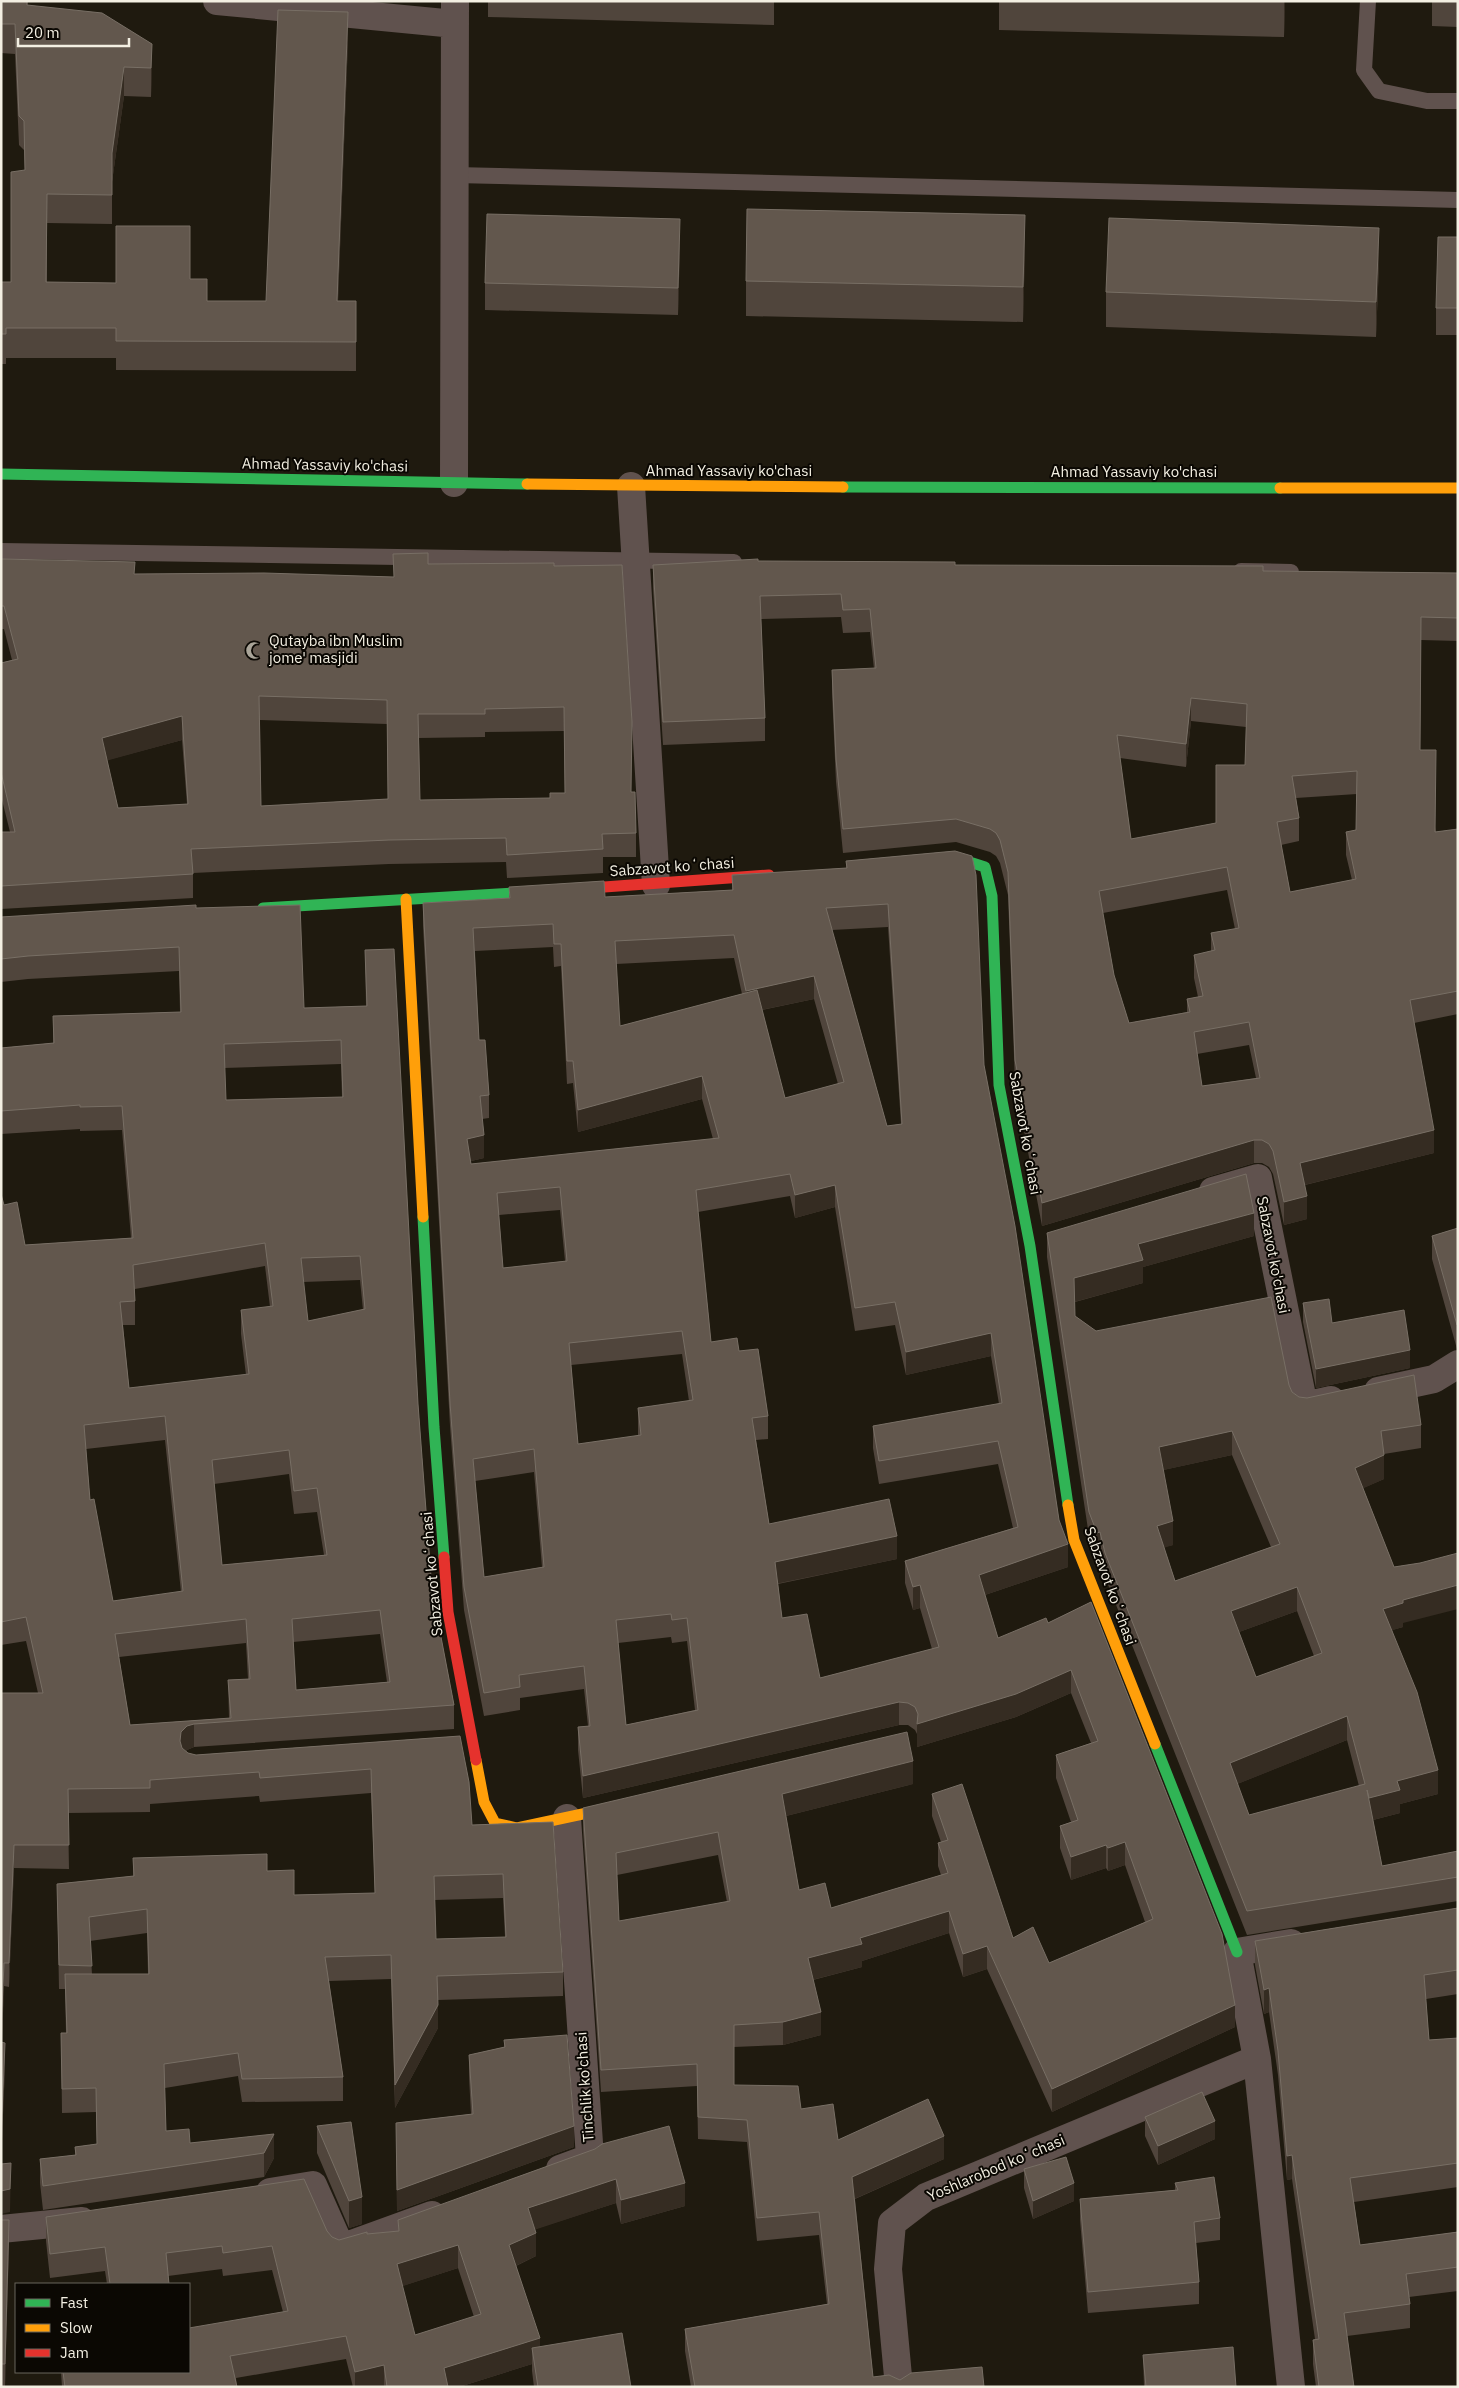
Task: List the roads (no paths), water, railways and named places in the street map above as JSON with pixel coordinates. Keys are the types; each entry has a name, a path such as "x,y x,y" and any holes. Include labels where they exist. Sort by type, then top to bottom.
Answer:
{"street":[{"path":"217,1 456,12 454,483"},
{"name":"Ahmad Yassaviy ko'chasi","path":"1,474 631,486 1458,488"},
{"path":"631,486 656,884"},
{"name":"Sabzavot koʻchasi","path":"928,861 957,858 985,867 992,896 999,1086 1030,1246 1048,1384 1074,1540 1237,1952"},
{"name":"Sabzavot koʻchasi","path":"247,909 656,884 782,873"},
{"name":"Sabzavot koʻchasi","path":"406,899 434,1427 448,1612 461,1744 484,1802 495,1822 517,1828 634,1802"},
{"name":"Sabzavot ko'chasi","path":"1191,1198 1258,1178 1304,1406 1434,1379 1458,1364"},
{"path":"1030,1246 1059,1237"},
{"name":"Tinchlik ko'chasi","path":"534,2178 590,2158 567,1818"},
{"path":"1290,2387 1257,2059 1237,1952 1314,1940"},
{"name":"Yoshlarobod koʻchasi","path":"899,2387 888,2269 892,2223 926,2197 1257,2059"},
{"path":"244,2196 313,2185 341,2248 451,2208"},
{"path":"1,2229 107,2217"}],"lane":[{"path":"1368,1 1364,70 1379,91 1427,101 1458,101"},
{"path":"454,175 1458,200"},
{"path":"1,551 755,562"},
{"path":"1220,570 1309,572"}],"place":[{"name":"Qutayba ibn Muslim jome' masjidi","path":"255,650"}]}
